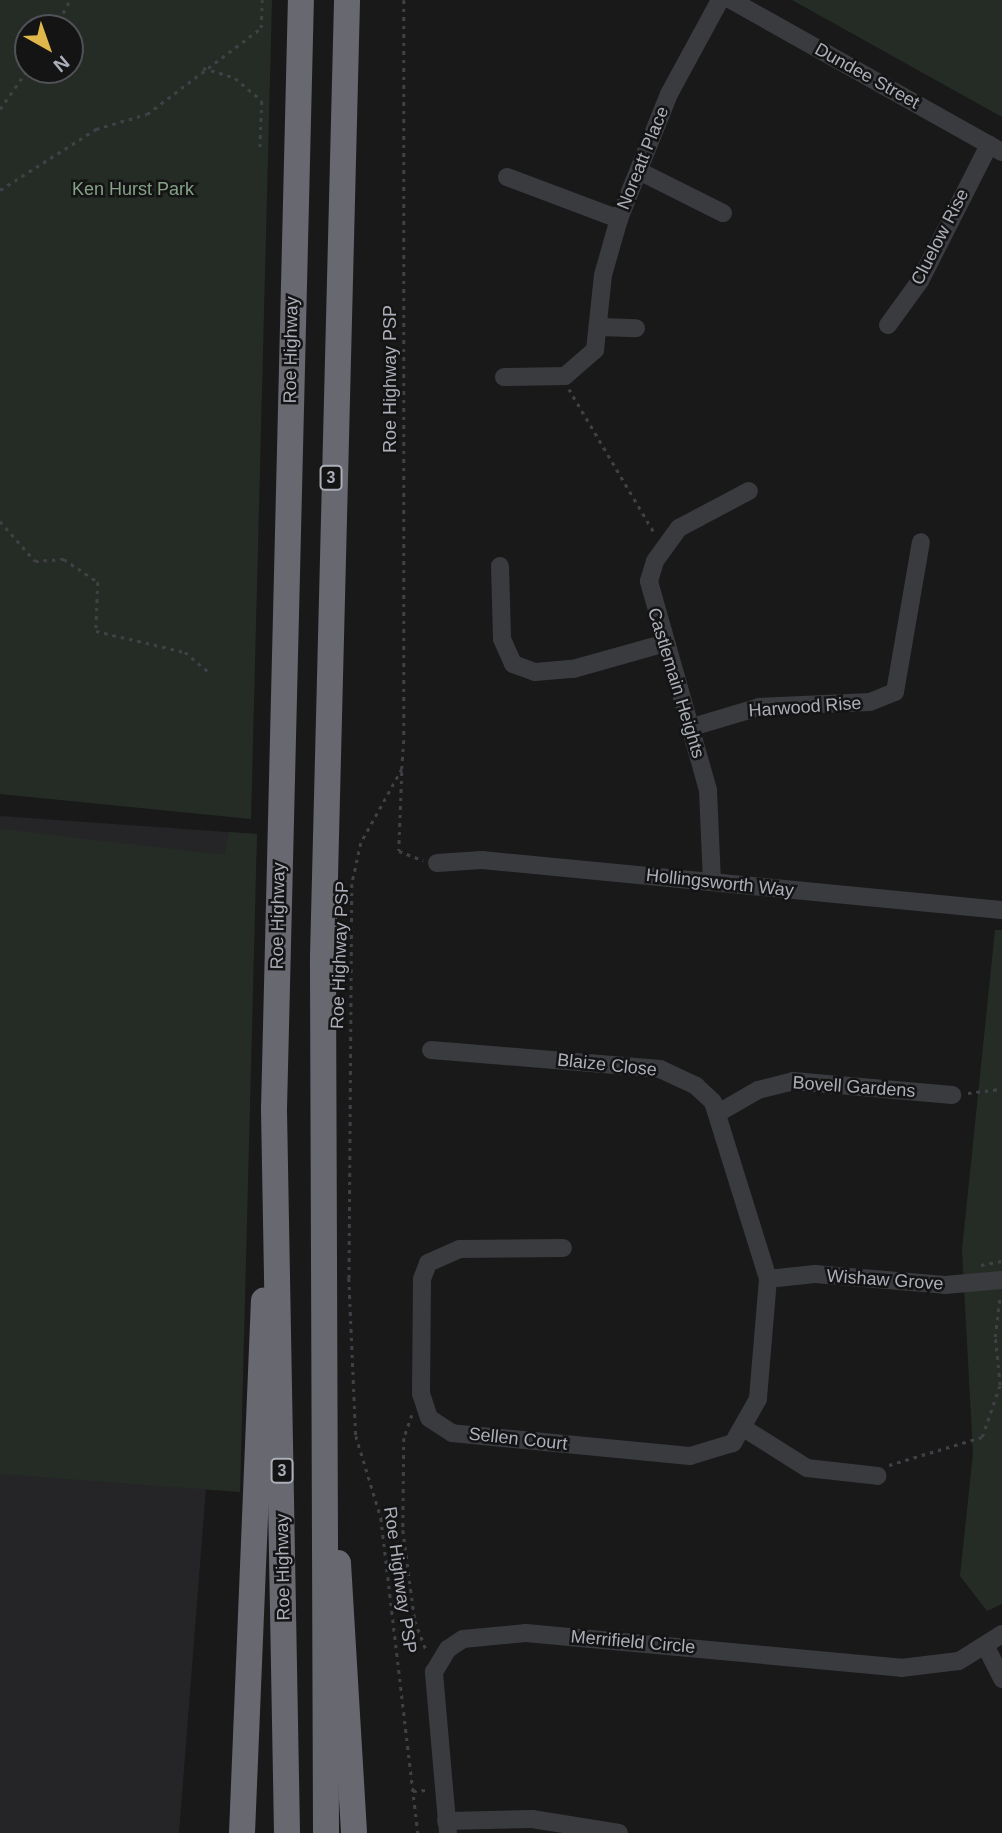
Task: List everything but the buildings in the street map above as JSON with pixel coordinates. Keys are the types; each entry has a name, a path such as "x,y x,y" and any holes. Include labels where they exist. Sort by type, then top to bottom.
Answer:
{"highway":[{"name":"Roe Highway","path":"287,1833 274,1109 301,0"},
{"name":"3","path":"326,1833 320,1366 328,577 347,0"},
{"path":"242,1833 274,1109"},
{"path":"320,1366 354,1833"}],"street":[{"name":"Noreatt Place","path":"565,376 595,350 600,327 603,275 619,219 669,94 720,0"},
{"name":"Dundee Street","path":"731,0 996,149"},
{"name":"Cluelow Rise","path":"888,325 920,281 996,149"},
{"path":"639,171 723,212"},
{"path":"507,177 619,219"},
{"path":"600,327 636,328"},
{"path":"504,377 565,376"},
{"name":"Castlemain Heights","path":"712,882 714,820 662,644 649,581 666,542 693,517 749,491"},
{"name":"Harwood Rise","path":"689,728 760,707 870,702 895,692 921,542"},
{"path":"500,566 502,639 513,664 536,672 573,669 662,644"},
{"name":"Hollingsworth Way","path":"437,863 482,860 1002,910"},
{"name":"Blaize Close","path":"431,1050 660,1069 696,1086 720,1112 768,1279"},
{"name":"Bovell Gardens","path":"720,1112 758,1090 793,1081 952,1095"},
{"path":"423,1406 422,1279 428,1264 459,1249 563,1248"},
{"name":"Wishaw Grove","path":"768,1279 815,1274 1001,1287"},
{"path":"768,1279 758,1399 745,1429 807,1468 878,1476"},
{"name":"Sellen Court","path":"423,1406 439,1428 452,1433 690,1456 712,1453 745,1429"},
{"name":"Merrifield Circle","path":"438,1660 463,1639 526,1633 901,1668 959,1661 986,1647 1002,1634"},
{"path":"986,1647 1002,1679"},
{"path":"438,1660 433,1685 447,1827 532,1819 619,1833"}],"path":[{"path":"0,190 96,130 147,114 204,68 261,28 262,0"},
{"name":"Roe Highway PSP","path":"404,0 402,769 361,844 352,884 349,1278 356,1436 381,1518 418,1833"},
{"path":"204,68 235,78 262,101 261,151"},
{"path":"0,109 18,84"},
{"path":"565,376 573,400 666,542"},
{"path":"0,521 36,561 64,559 98,582 96,631 185,652 209,672"},
{"path":"402,769 399,851 437,863"},
{"path":"952,1095 1002,1088"},
{"path":"878,1476 914,1455 982,1437 1000,1385 995,1337 1001,1287"},
{"path":"423,1406 414,1409 404,1438 403,1530 415,1621 438,1660"}],"shaded area":[{"path":"0,816 257,834 179,1833 0,1833"}],"green space":[{"name":"Ken Hurst Park","path":"0,0 272,0 251,819 0,794"},
{"path":"792,0 1002,0 1002,117"},
{"path":"0,829 225,855 229,832 257,834 240,1492 0,1474"},
{"path":"995,930 1002,930 1002,1604 987,1611 960,1576 973,1453 962,1250"}]}
